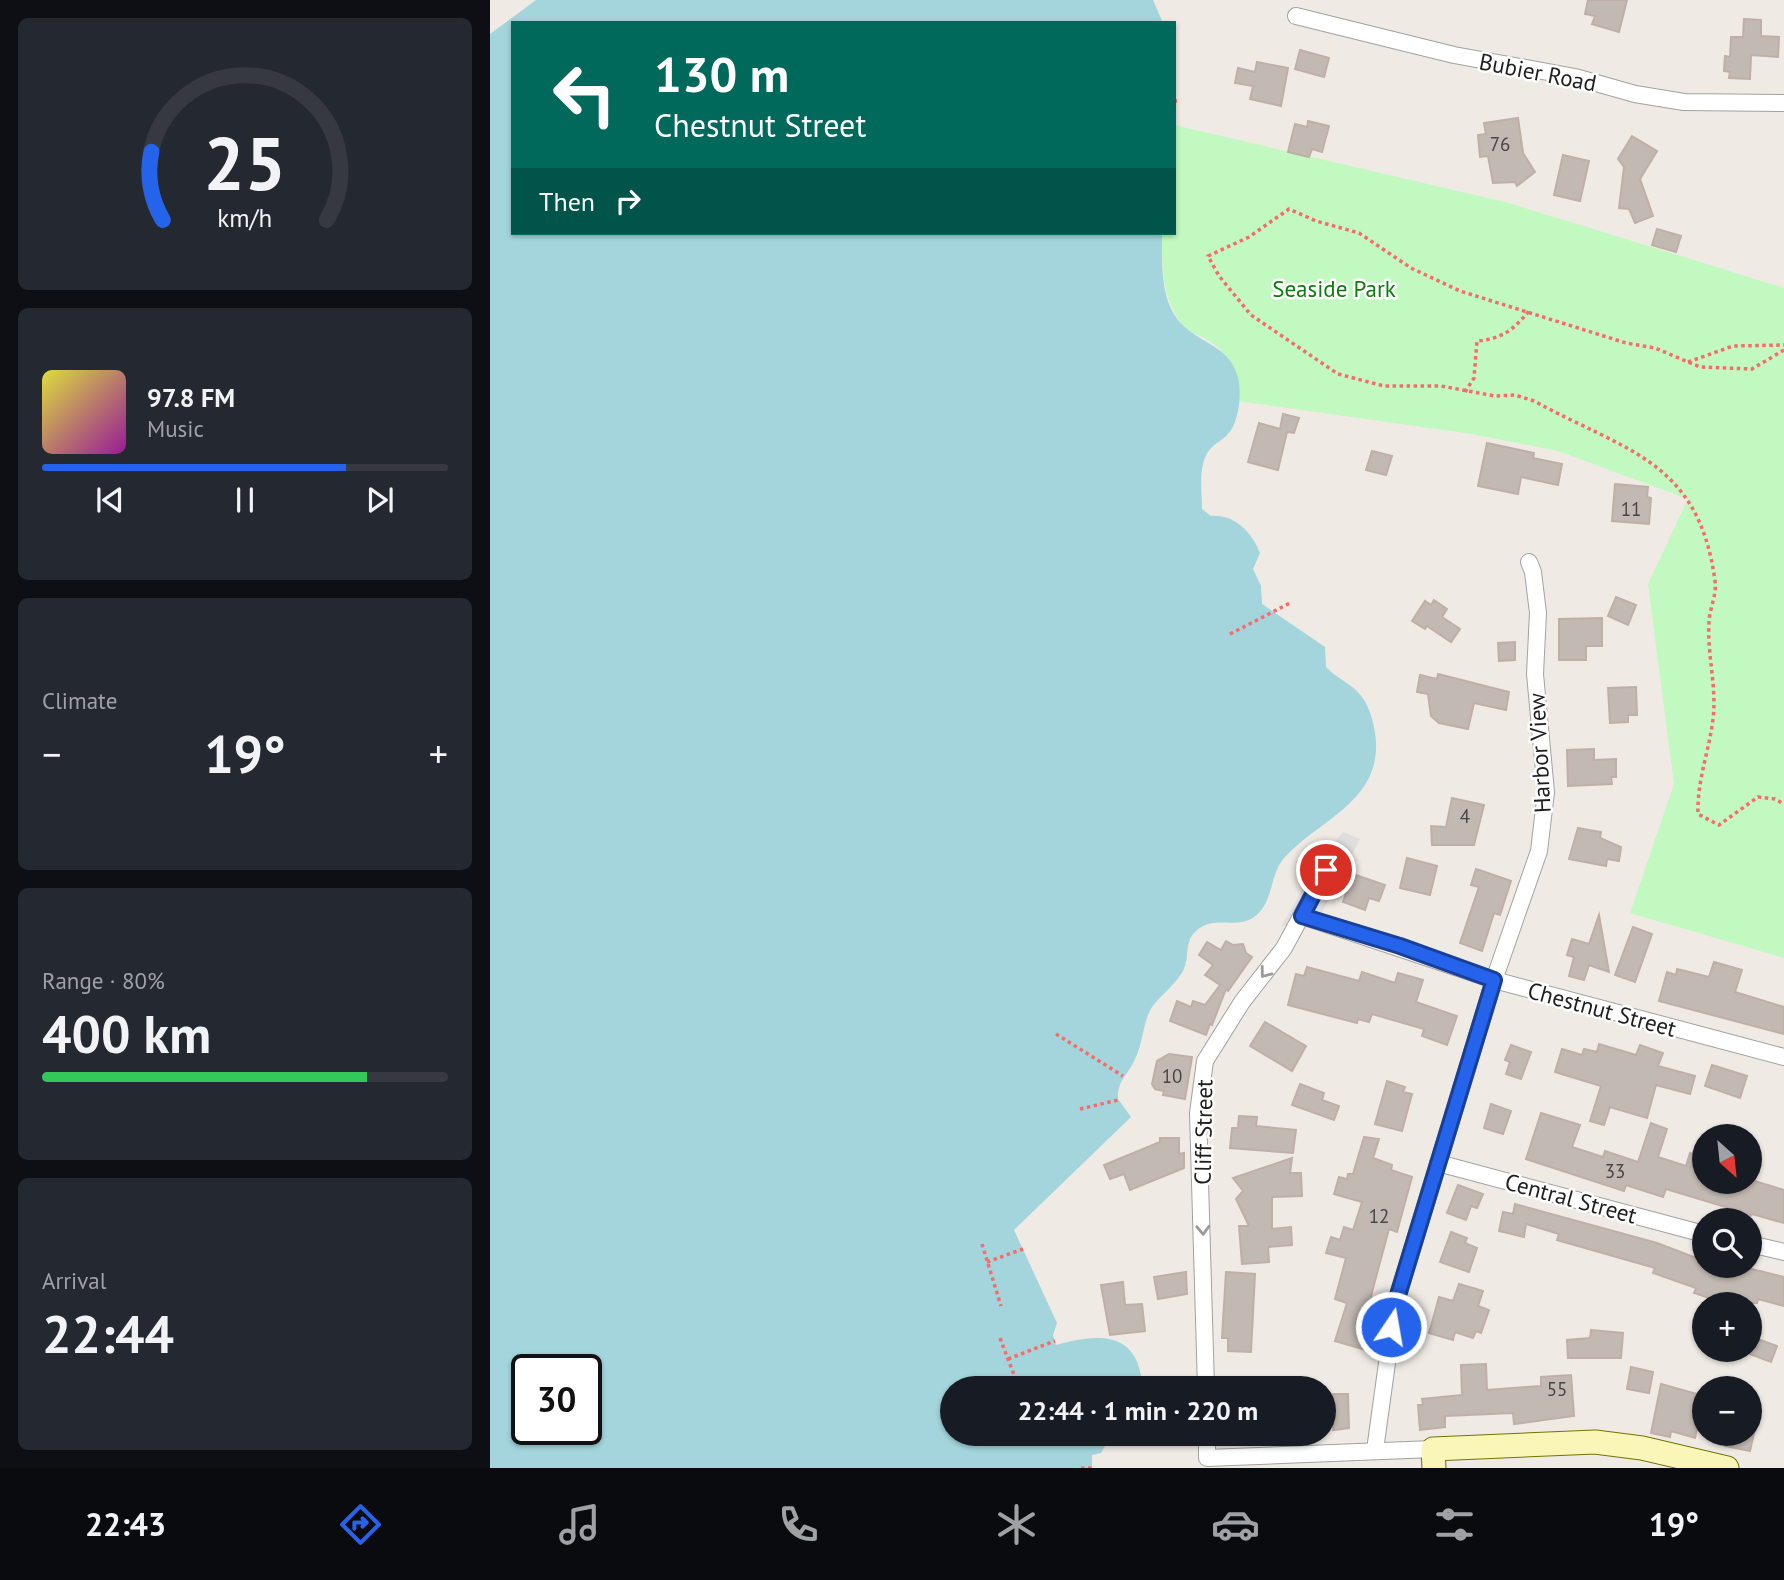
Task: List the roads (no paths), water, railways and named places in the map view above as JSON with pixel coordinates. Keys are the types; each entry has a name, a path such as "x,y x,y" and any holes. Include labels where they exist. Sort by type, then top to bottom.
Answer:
{"street":[{"name":"Bubier Road","path":"1296,16 1454,55 1576,77 1672,100 1784,103"},
{"name":"Harbor View","path":"1375,1450 1395,1305 1494,980 1539,851 1544,817 1544,761 1535,674 1538,613 1534,572 1529,562"},
{"name":"Cliff Street","path":"1206,1376 1198,1113 1205,1060 1242,1002 1284,948 1326,870"},
{"name":"Chestnut Street","path":"1302,916 1400,946 1494,980 1784,1057"},
{"name":"Central Street","path":"1438,1163 1692,1231"},
{"path":"1762,1247 1784,1252"},
{"path":"1207,1446 1207,1458 1375,1450 1433,1458 1595,1442 1643,1448 1696,1464 1727,1468"}],"water":[{"path":"536,0 1153,0 1162,21 511,21 511,235 1162,235 1164,284 1177,319 1193,334 1223,353 1235,368 1240,392 1239,408 1232,429 1210,449 1205,458 1201,479 1202,509 1211,516 1235,521 1247,532 1260,553 1253,569 1261,586 1262,604 1325,647 1326,667 1362,697 1375,731 1374,763 1368,780 1357,795 1285,857 1276,872 1265,904 1254,917 1247,921 1209,924 1195,932 1188,946 1183,971 1152,1007 1136,1057 1119,1087 1118,1099 1131,1117 1014,1230 1057,1323 1053,1335 1056,1345 1086,1339 1112,1340 1132,1353 1141,1376 940,1376 940,1446 1105,1446 1101,1453 1092,1455 1092,1468 490,1468 490,34"}],"park label":[{"name":"Seaside Park","path":"1334,288"}]}
